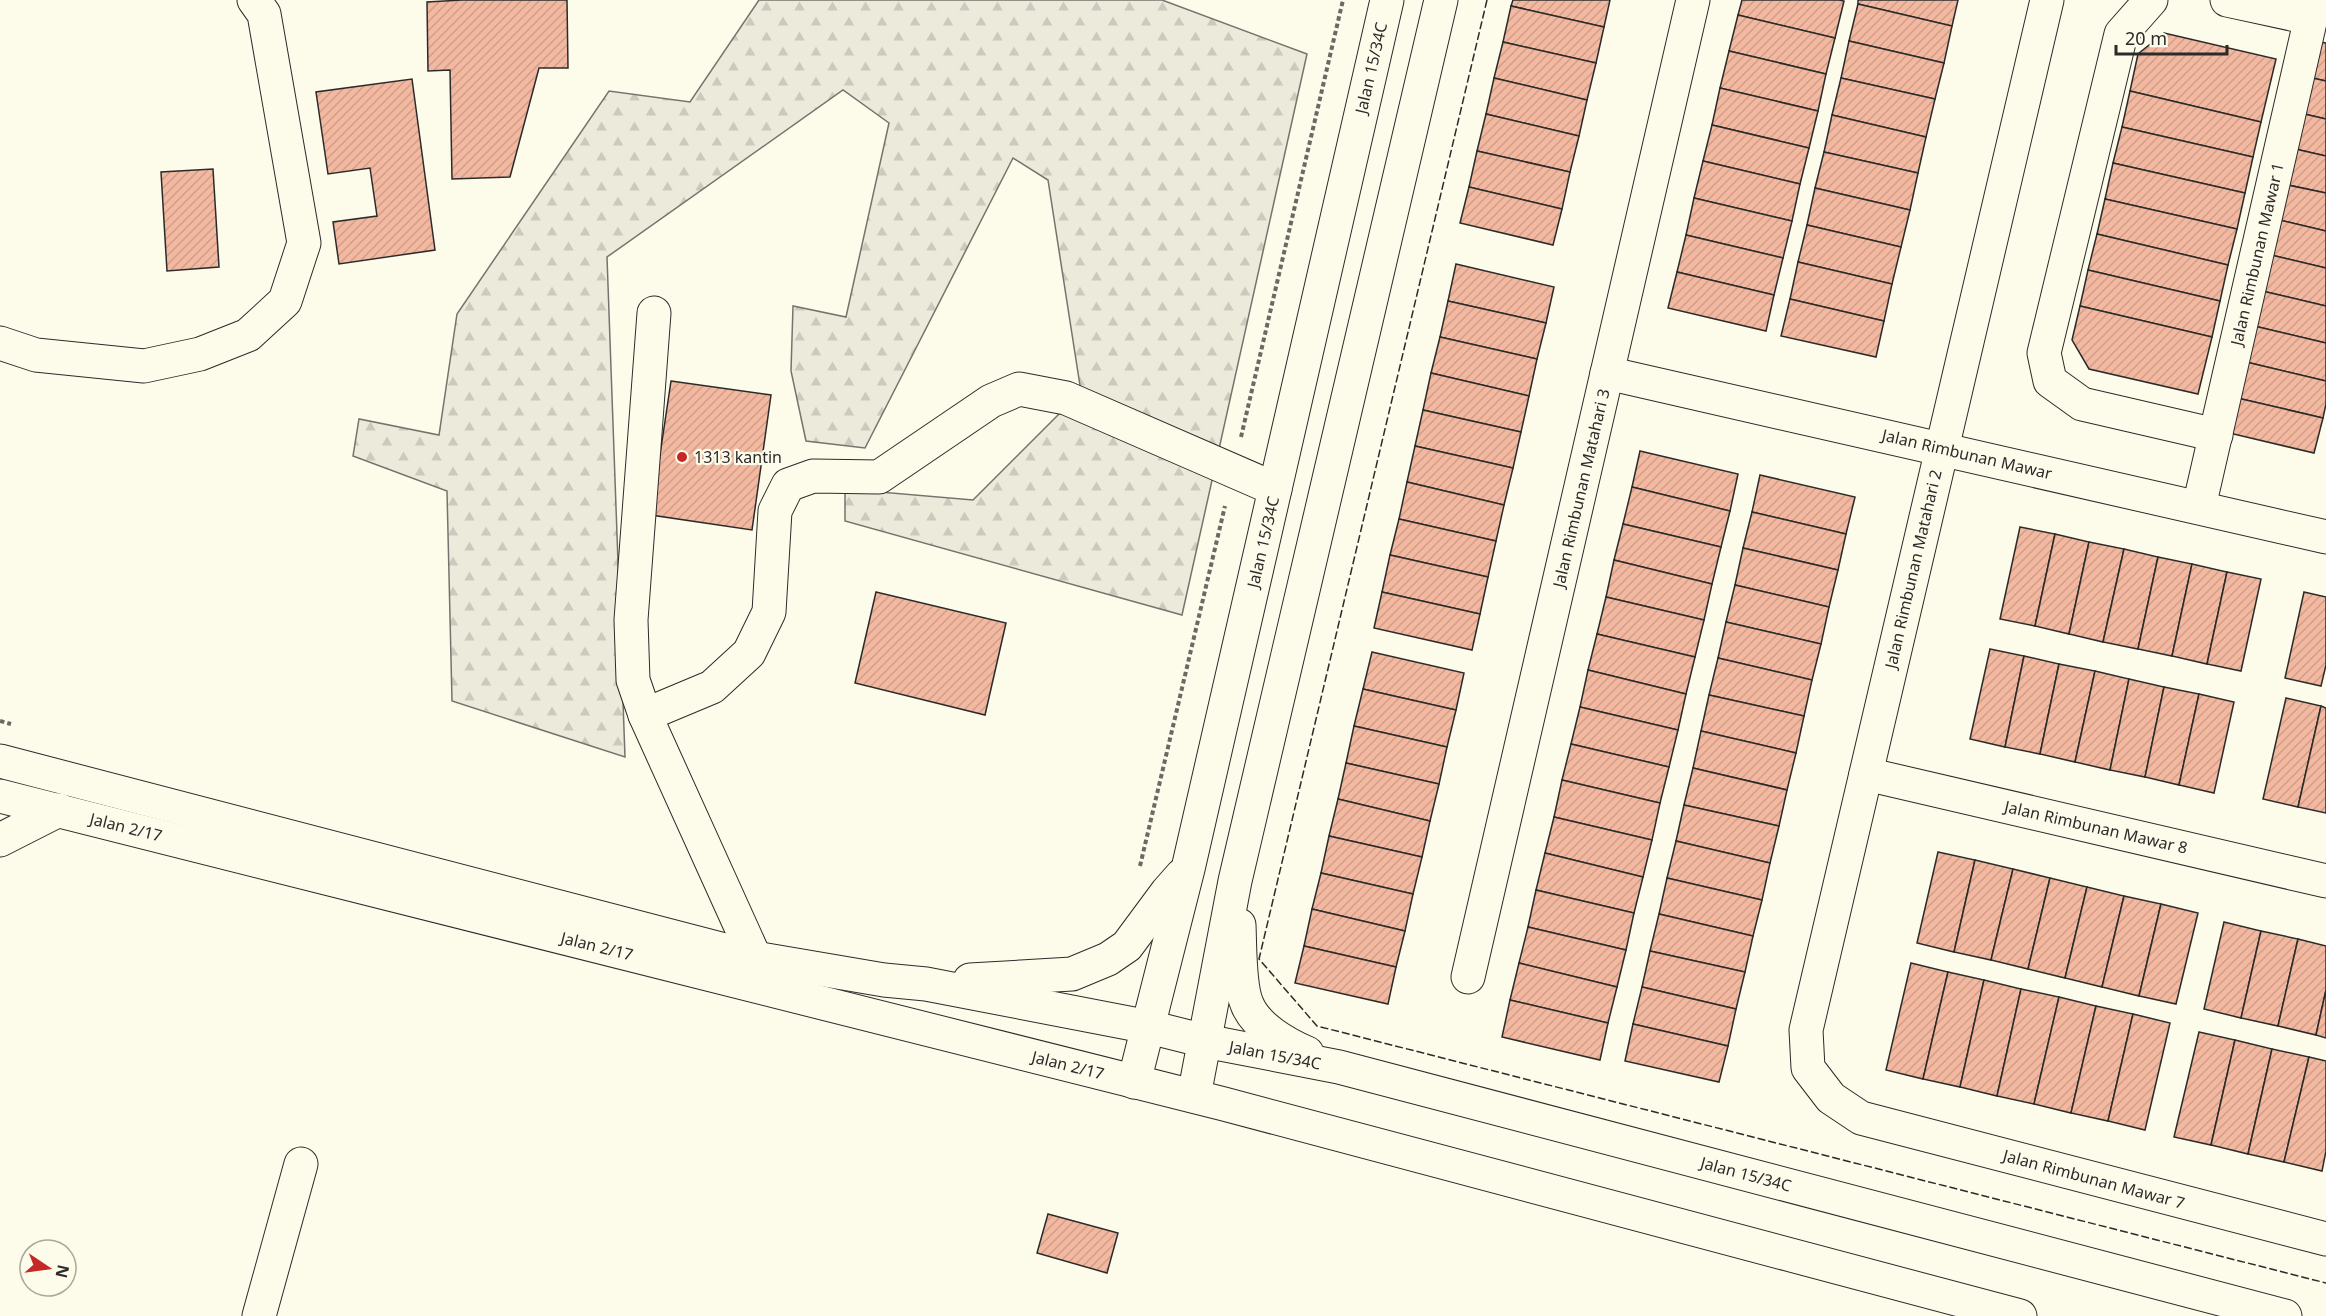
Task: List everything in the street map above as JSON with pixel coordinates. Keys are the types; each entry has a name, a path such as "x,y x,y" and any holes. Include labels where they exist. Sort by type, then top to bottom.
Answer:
{"street":[{"path":"0,343 36,355 144,366 200,354 248,335 285,301 304,243 264,15 254,0"},
{"name":"Jalan 15/34C","path":"1134,1082 1188,869 1387,0"},
{"path":"1441,0 1235,881 1194,1096 2020,1316"},
{"name":"Jalan Rimbunan Matahari 3","path":"1468,977 1694,0"},
{"name":"Jalan Rimbunan Matahari 2","path":"1861,1118 1831,1098 1808,1068 1806,1030 2047,0"},
{"path":"2151,0 2121,34 2044,353 2050,381 2082,404 2216,435"},
{"path":"2227,0 2313,9"},
{"name":"Jalan Rimbunan Mawar 1","path":"2199,507 2313,9"},
{"path":"654,313 631,620 633,680 645,715 755,958"},
{"name":"Jalan Rimbunan Mawar","path":"1607,373 2326,537"},
{"path":"645,715 712,687 749,653 769,612 775,511 788,485 813,476 879,477 991,401 1019,389 1066,398 1275,489"},
{"name":"Jalan 2/17","path":"0,761 755,958 884,980 926,984"},
{"name":"Jalan Rimbunan Mawar 8","path":"1866,774 2326,880"},
{"name":"Jalan 2/17","path":"0,796 1194,1096"},
{"path":"0,840 58,810"},
{"path":"926,984 985,978 1072,974 1099,963 1127,946 1167,892 1188,869"},
{"path":"1235,881 1247,1004 1262,1024 1290,1046 1339,1068"},
{"name":"Jalan 15/34C","path":"926,984 1339,1068 2285,1316"},
{"name":"Jalan Rimbunan Mawar 7","path":"1861,1118 2326,1239"},
{"path":"259,1316 301,1164"}],"path":[{"path":"1138,874 1343,0"},
{"path":"0,721 12,724"}],"green space":[{"path":"759,0 1162,0 1307,54 1182,615 845,521 845,489 973,500 1081,392 1048,180 1013,158 865,448 806,441 791,371 793,306 846,317 889,123 843,90 607,257 625,757 452,701 447,491 353,456 359,419 439,435 457,314 609,91 690,102"}],"building":[{"path":"567,0 568,68 539,68 510,177 452,179 450,70 428,71 427,2"},
{"path":"1513,0 1610,0 1604,27 1511,6"},
{"path":"1742,0 1844,1 1835,38 1738,15"},
{"path":"1858,0 1958,0 1952,26 1858,4"},
{"path":"1858,4 1952,26 1944,63 1849,41"},
{"path":"1511,6 1604,27 1596,63 1503,42"},
{"path":"1738,15 1835,38 1826,74 1729,51"},
{"path":"2164,33 2276,59 2261,122 2130,91 2138,54"},
{"path":"1849,41 1944,63 1935,99 1841,78"},
{"path":"2316,41 2326,43 2326,81 2308,77"},
{"path":"1503,42 1596,63 1587,100 1494,78"},
{"path":"1729,51 1826,74 1818,111 1720,88"},
{"path":"2308,77 2326,81 2326,119 2300,113"},
{"path":"1494,78 1587,100 1579,136 1486,114"},
{"path":"1841,78 1935,99 1926,137 1832,115"},
{"path":"412,79 435,250 339,264 333,222 377,216 370,168 328,174 316,92"},
{"path":"1720,88 1818,111 1809,148 1712,125"},
{"path":"2130,91 2261,122 2253,157 2122,127"},
{"path":"2300,113 2326,119 2326,156 2291,148"},
{"path":"1486,114 1579,136 1570,172 1477,151"},
{"path":"1832,115 1926,137 1918,173 1824,152"},
{"path":"1712,125 1809,148 1800,184 1703,161"},
{"path":"2122,127 2253,157 2245,193 2113,163"},
{"path":"2291,148 2326,156 2326,193 2283,184"},
{"path":"1477,151 1570,172 1562,209 1469,187"},
{"path":"1824,152 1918,173 1910,210 1815,188"},
{"path":"1703,161 1800,184 1792,221 1694,198"},
{"path":"2113,163 2245,193 2237,229 2105,199"},
{"path":"213,169 219,267 167,271 161,172"},
{"path":"2283,184 2326,193 2326,231 2275,219"},
{"path":"1469,187 1562,209 1553,245 1460,223"},
{"path":"1815,188 1910,210 1901,247 1807,225"},
{"path":"1694,198 1792,221 1783,258 1686,235"},
{"path":"2105,199 2237,229 2228,265 2097,234"},
{"path":"2275,219 2326,231 2326,268 2267,254"},
{"path":"1807,225 1901,247 1892,284 1798,262"},
{"path":"2097,234 2228,265 2220,301 2088,270"},
{"path":"1686,235 1783,258 1774,295 1677,272"},
{"path":"2267,254 2326,268 2326,306 2258,290"},
{"path":"1798,262 1892,284 1884,321 1790,299"},
{"path":"1456,264 1554,287 1546,323 1448,301"},
{"path":"2088,270 2220,301 2212,337 2080,306"},
{"path":"1677,272 1774,295 1766,331 1668,308"},
{"path":"2258,290 2326,306 2326,343 2250,325"},
{"path":"1790,299 1884,321 1876,357 1781,336"},
{"path":"1448,301 1546,323 1537,359 1440,337"},
{"path":"2080,306 2212,337 2198,394 2089,369 2072,340"},
{"path":"2250,325 2326,343 2326,381 2242,361"},
{"path":"1440,337 1537,359 1529,396 1431,373"},
{"path":"2242,361 2326,381 2326,404 2323,418 2233,397"},
{"path":"1431,373 1529,396 1521,432 1423,410"},
{"path":"671,381 771,395 752,530 651,515"},
{"path":"2233,397 2323,418 2314,453 2225,432"},
{"path":"1423,410 1521,432 1513,468 1415,446"},
{"path":"1415,446 1513,468 1504,505 1407,482"},
{"path":"1640,451 1738,474 1730,511 1632,487"},
{"path":"1760,475 1855,497 1846,534 1752,512"},
{"path":"1407,482 1504,505 1496,541 1399,519"},
{"path":"1632,487 1730,511 1721,547 1623,524"},
{"path":"1752,512 1846,534 1838,570 1743,548"},
{"path":"1399,519 1496,541 1488,577 1390,555"},
{"path":"1623,524 1721,547 1712,584 1614,560"},
{"path":"2020,527 2055,534 2035,626 2000,619"},
{"path":"2055,534 2089,542 2069,634 2035,626"},
{"path":"2089,542 2124,549 2103,642 2069,634"},
{"path":"1743,548 1838,570 1829,607 1735,585"},
{"path":"2124,549 2158,557 2138,649 2103,642"},
{"path":"1390,555 1488,577 1480,614 1382,592"},
{"path":"2158,557 2192,564 2172,656 2138,649"},
{"path":"1614,560 1712,584 1704,620 1606,597"},
{"path":"2192,564 2227,572 2207,664 2172,656"},
{"path":"2227,572 2261,579 2241,671 2207,664"},
{"path":"1735,585 1829,607 1821,644 1726,622"},
{"path":"876,592 1006,623 985,715 855,683"},
{"path":"1382,592 1480,614 1472,650 1374,628"},
{"path":"2304,592 2326,597 2326,665 2321,686 2285,678"},
{"path":"1606,597 1704,620 1695,657 1597,634"},
{"path":"1726,622 1821,644 1812,680 1718,658"},
{"path":"1597,634 1695,657 1686,694 1588,670"},
{"path":"1990,649 2024,656 2005,747 1970,739"},
{"path":"1372,652 1464,673 1456,710 1363,689"},
{"path":"2024,656 2059,664 2040,754 2005,747"},
{"path":"1718,658 1812,680 1804,716 1709,695"},
{"path":"2059,664 2095,671 2075,762 2040,754"},
{"path":"1588,670 1686,694 1678,730 1580,707"},
{"path":"2095,671 2129,679 2110,770 2075,762"},
{"path":"2129,679 2164,687 2145,777 2110,770"},
{"path":"2164,687 2199,694 2179,785 2145,777"},
{"path":"1363,689 1456,710 1447,747 1354,726"},
{"path":"2199,694 2234,702 2214,793 2179,785"},
{"path":"1709,695 1804,716 1796,753 1701,731"},
{"path":"2286,698 2321,706 2298,807 2263,799"},
{"path":"2321,706 2326,708 2326,813 2298,807"},
{"path":"1580,707 1678,730 1669,767 1571,744"},
{"path":"1354,726 1447,747 1439,784 1346,763"},
{"path":"1701,731 1796,753 1787,790 1693,768"},
{"path":"1571,744 1669,767 1660,803 1562,780"},
{"path":"1346,763 1439,784 1430,821 1338,799"},
{"path":"1693,768 1787,790 1779,826 1684,805"},
{"path":"1562,780 1660,803 1652,840 1554,817"},
{"path":"1338,799 1430,821 1422,857 1329,836"},
{"path":"1684,805 1779,826 1770,863 1676,841"},
{"path":"1554,817 1652,840 1643,877 1545,853"},
{"path":"1329,836 1422,857 1413,894 1321,873"},
{"path":"1676,841 1770,863 1762,900 1667,878"},
{"path":"1938,852 1975,860 1954,952 1917,943"},
{"path":"1545,853 1643,877 1634,913 1536,890"},
{"path":"1975,860 2013,869 1991,960 1954,952"},
{"path":"2013,869 2050,878 2028,969 1991,960"},
{"path":"1321,873 1413,894 1405,931 1312,909"},
{"path":"1667,878 1762,900 1753,936 1659,914"},
{"path":"2050,878 2087,887 2065,978 2028,969"},
{"path":"2087,887 2124,896 2102,987 2065,978"},
{"path":"1536,890 1634,913 1626,950 1528,927"},
{"path":"2124,896 2161,904 2139,996 2102,987"},
{"path":"2161,904 2198,913 2176,1004 2139,996"},
{"path":"1312,909 1405,931 1396,967 1304,946"},
{"path":"1659,914 1753,936 1745,972 1650,951"},
{"path":"2224,922 2261,931 2241,1018 2204,1009"},
{"path":"1528,927 1626,950 1617,987 1519,963"},
{"path":"2261,931 2298,939 2278,1026 2241,1018"},
{"path":"2298,939 2326,946 2326,990 2316,1035 2278,1026"},
{"path":"1304,946 1396,967 1388,1004 1295,983"},
{"path":"1650,951 1745,972 1736,1009 1642,987"},
{"path":"1519,963 1617,987 1608,1023 1510,1000"},
{"path":"1911,963 1948,972 1923,1079 1886,1070"},
{"path":"1948,972 1984,980 1960,1087 1923,1079"},
{"path":"1984,980 2021,989 1997,1096 1960,1087"},
{"path":"1642,987 1736,1009 1728,1046 1633,1024"},
{"path":"2021,989 2059,997 2034,1104 1997,1096"},
{"path":"2326,990 2326,1038 2316,1035"},
{"path":"2059,997 2096,1006 2071,1113 2034,1104"},
{"path":"1510,1000 1608,1023 1600,1060 1502,1037"},
{"path":"2096,1006 2133,1014 2108,1121 2071,1113"},
{"path":"2133,1014 2170,1023 2145,1130 2108,1121"},
{"path":"1633,1024 1728,1046 1719,1082 1625,1061"},
{"path":"2199,1032 2235,1040 2211,1145 2174,1137"},
{"path":"2235,1040 2272,1049 2248,1154 2211,1145"},
{"path":"2272,1049 2309,1057 2284,1162 2248,1154"},
{"path":"2309,1057 2326,1061 2326,1151 2322,1171 2284,1162"},
{"path":"1048,1214 1118,1233 1107,1273 1037,1253"}],"fence":[{"path":"1487,0 1259,959 1317,1026 2326,1283"}],"place":[{"name":"1313 kantin","path":"682,457"}]}
